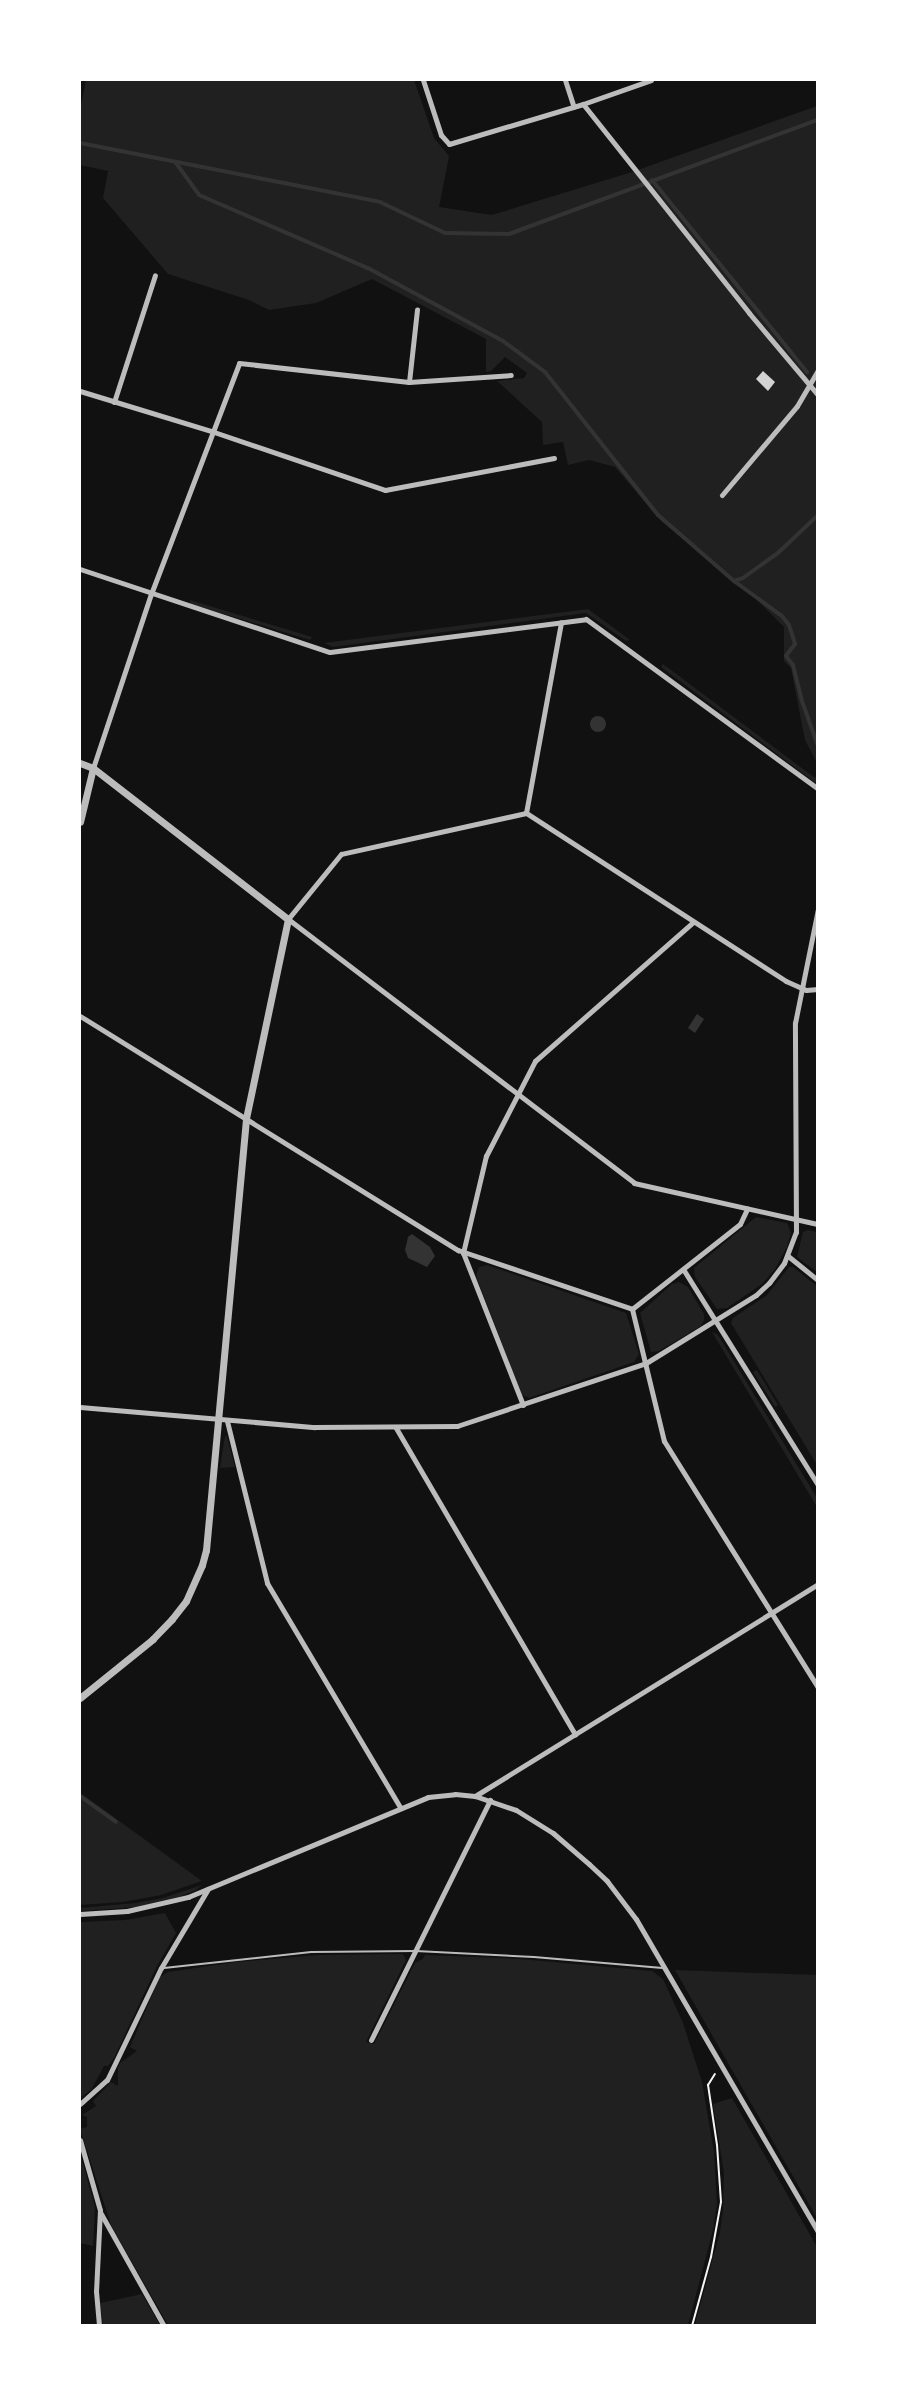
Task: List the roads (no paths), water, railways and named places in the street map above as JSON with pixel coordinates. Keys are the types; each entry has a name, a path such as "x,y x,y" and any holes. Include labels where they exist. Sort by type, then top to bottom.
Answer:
{"street":[{"path":"423,80 445,142 448,144 574,107 651,80"},
{"path":"565,80 574,107"},
{"path":"583,104 808,386 818,395"},
{"path":"114,402 155,275"},
{"path":"409,382 417,309"},
{"path":"80,822 93,768 151,594 239,363 409,382 511,375"},
{"path":"722,495 797,406 818,370"},
{"path":"80,391 214,432 385,490 554,458"},
{"path":"80,569 330,652 586,619 818,789"},
{"path":"526,813 561,622"},
{"path":"80,763 93,768 634,1183 818,1224"},
{"path":"80,1698 153,1639 172,1619 195,1585 206,1550 246,1119 288,919 340,854 526,813 693,922 801,988 818,989"},
{"path":"80,1407 315,1427 457,1426 645,1363 716,1322 765,1287 788,1256 794,1238 797,1219 795,1023 818,909"},
{"path":"523,1405 463,1253 486,1156 536,1060 693,922"},
{"path":"80,1016 463,1253 632,1309"},
{"path":"632,1309 741,1224 747,1209"},
{"path":"788,1256 818,1280"},
{"path":"683,1269 818,1485"},
{"path":"632,1309 664,1441 818,1687"},
{"path":"227,1421 267,1582 400,1807"},
{"path":"396,1428 575,1734"},
{"path":"475,1796 818,1584"},
{"path":"80,1914 141,1909 208,1889 400,1807 441,1795 475,1796 516,1810 540,1825 589,1864 629,1909 666,1968 818,2232"},
{"path":"371,2040 490,1800"},
{"path":"80,2104 107,2079 161,1968 208,1889"},
{"path":"80,2140 100,2210 164,2325"},
{"path":"99,2325 96,2291 100,2210"}],"lane":[{"path":"161,1968 311,1952 416,1951 534,1957 666,1968"}],"waterway":[{"path":"80,143 380,202 445,233 509,234 818,120"},
{"path":"176,163 199,195 368,268 503,341 545,372 658,515 734,581 782,616 789,625 795,644 786,656 793,665 802,701 818,746"},
{"path":"652,180 807,372"},
{"path":"734,581 743,578 779,552 818,515"},
{"path":"80,1796 116,1822"}]}
